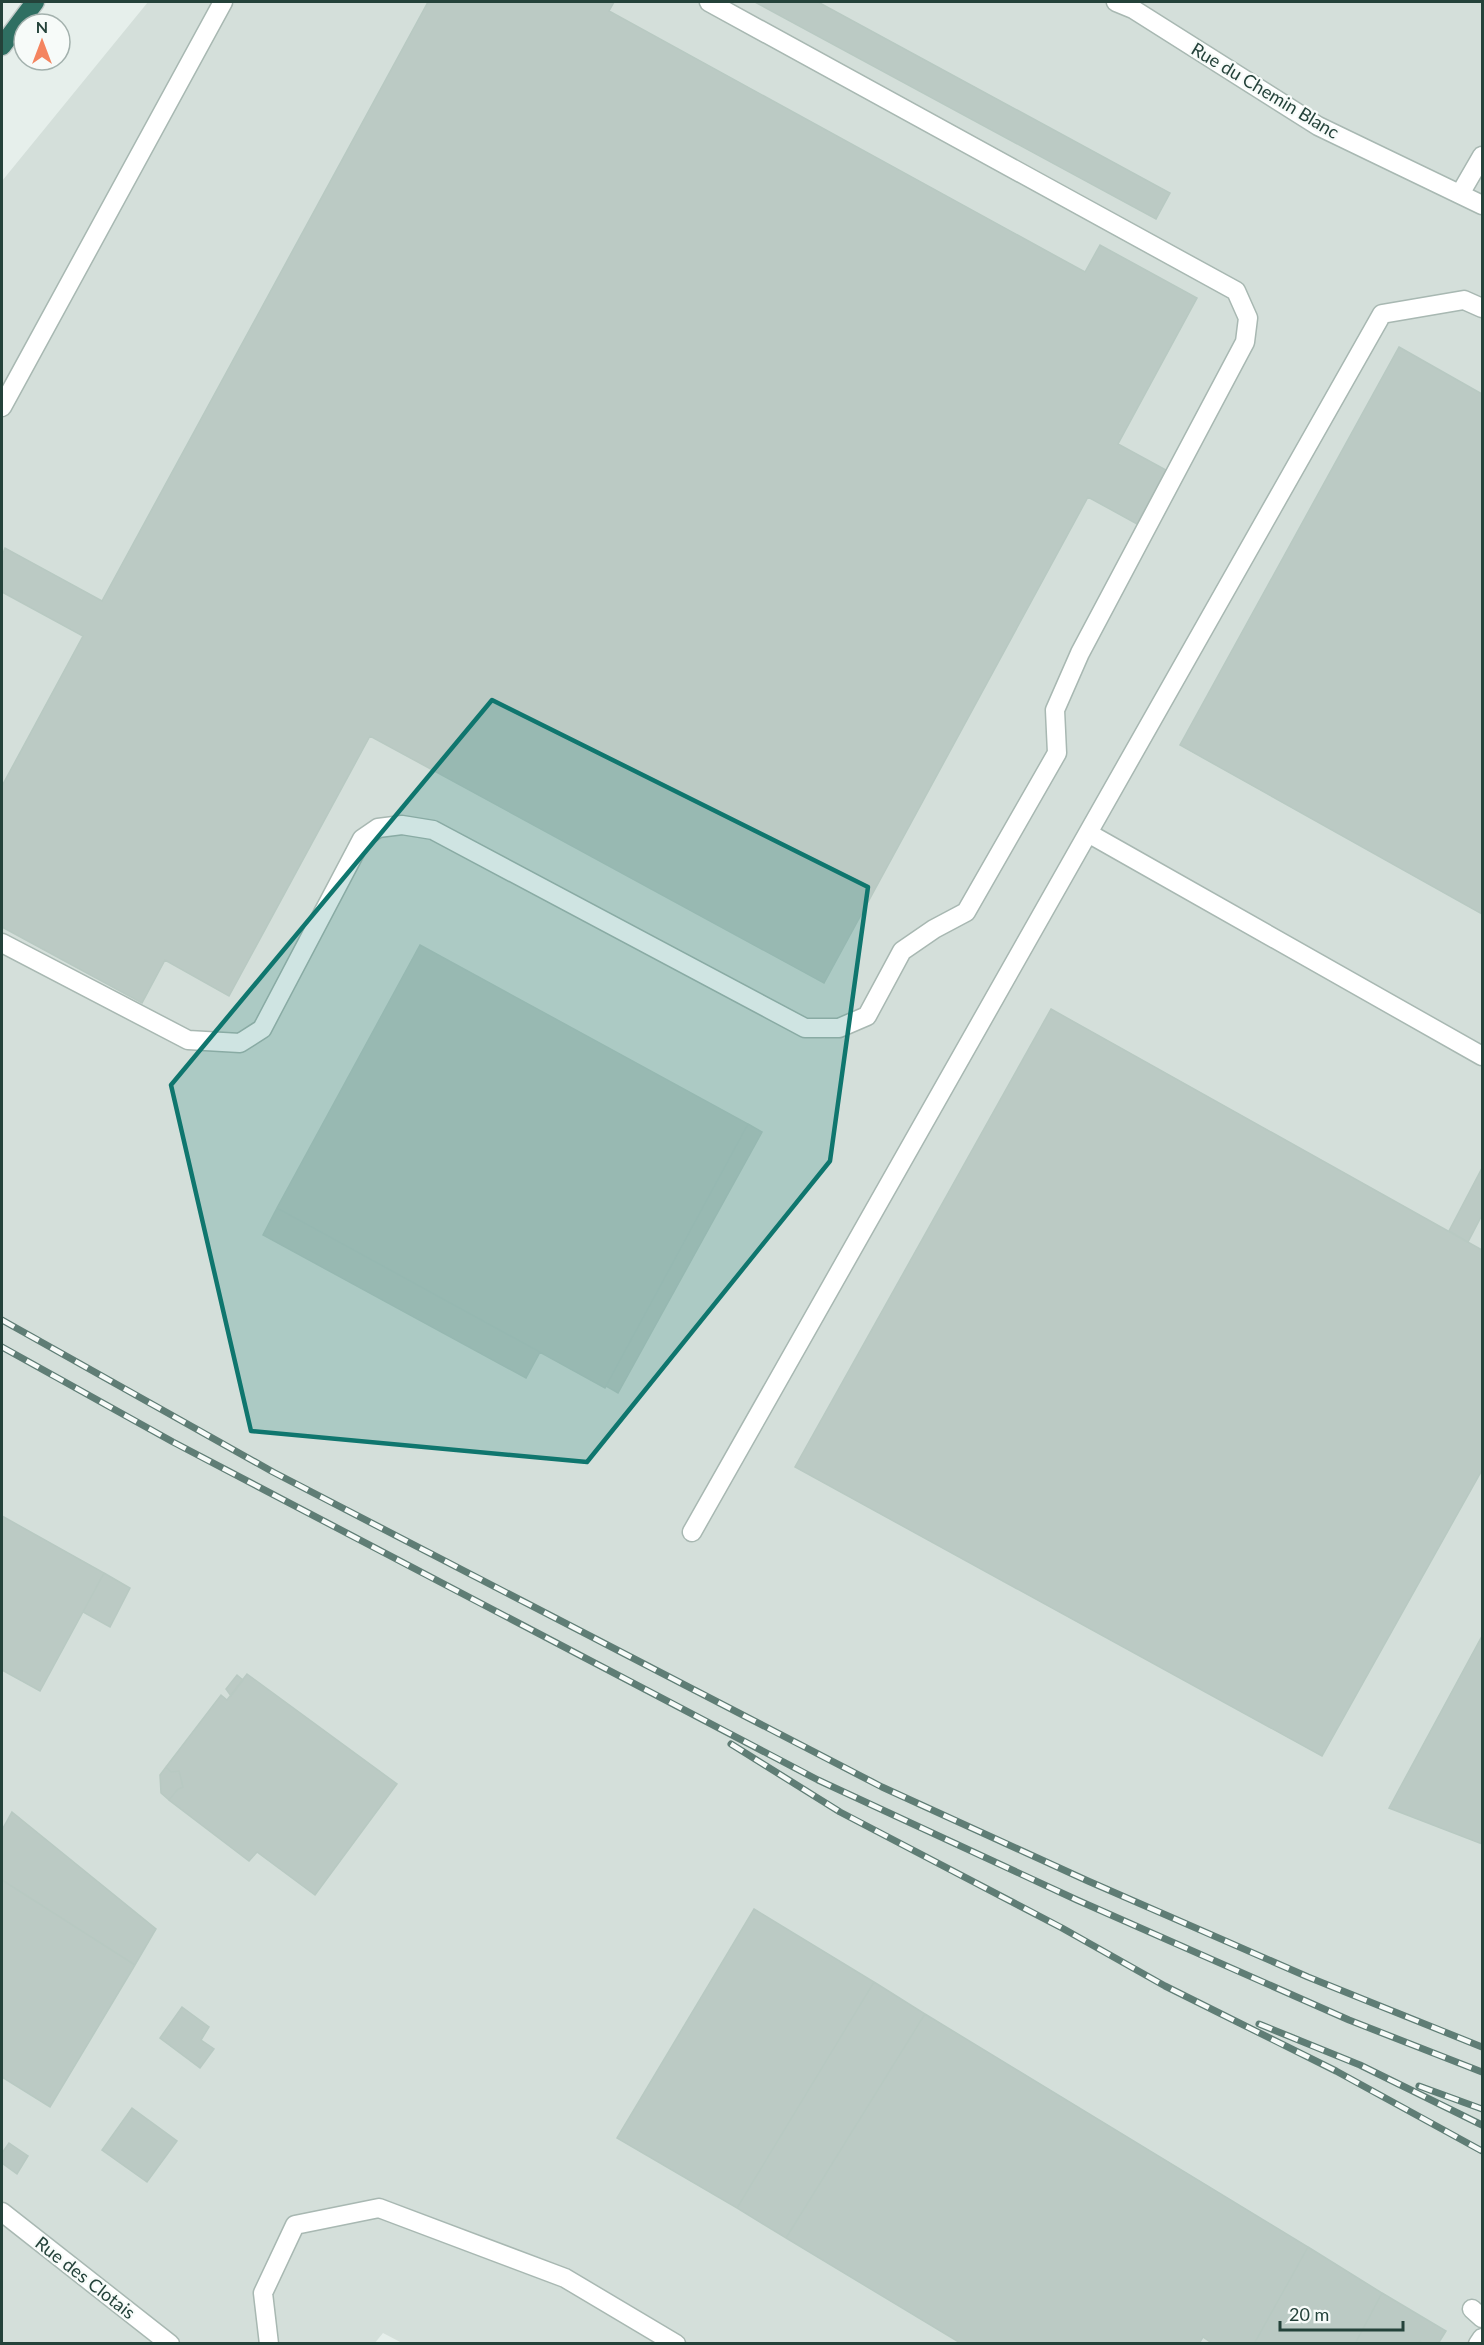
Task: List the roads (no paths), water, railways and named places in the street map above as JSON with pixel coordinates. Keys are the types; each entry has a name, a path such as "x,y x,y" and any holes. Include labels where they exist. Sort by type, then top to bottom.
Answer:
{"highway":[{"path":"2,46 35,2"}],"street":[{"path":"2,407 223,2"},
{"path":"2,943 188,1040 240,1043 262,1029 362,839 378,828 402,825 433,830 805,1028 839,1028 867,1016 902,951 934,929 966,912 1057,753 1055,710 1080,653 1245,342 1248,318 1236,291 709,2"},
{"name":"Rue du Chemin Blanc","path":"1116,2 1133,9 1318,126 1482,205"},
{"path":"1460,194 1482,156"},
{"path":"692,1532 1382,314 1464,300 1482,308"},
{"path":"1088,832 1482,1056"},
{"path":"269,2343 264,2293 295,2225 379,2208 565,2278 676,2343"},
{"name":"Rue des Clotais","path":"2,2212 170,2343"},
{"path":"1478,2343 1482,2338"}],"railway":[{"path":"2,1320 273,1472 882,1787 1088,1881 1308,1977 1482,2047"},
{"path":"2,1347 173,1442 818,1780 1077,1900 1349,2020 1482,2072"},
{"path":"731,1744 840,1812 1062,1928 1165,1986 1336,2071 1482,2151"},
{"path":"1259,2024 1360,2065 1482,2125"},
{"path":"1419,2086 1482,2109"}]}
